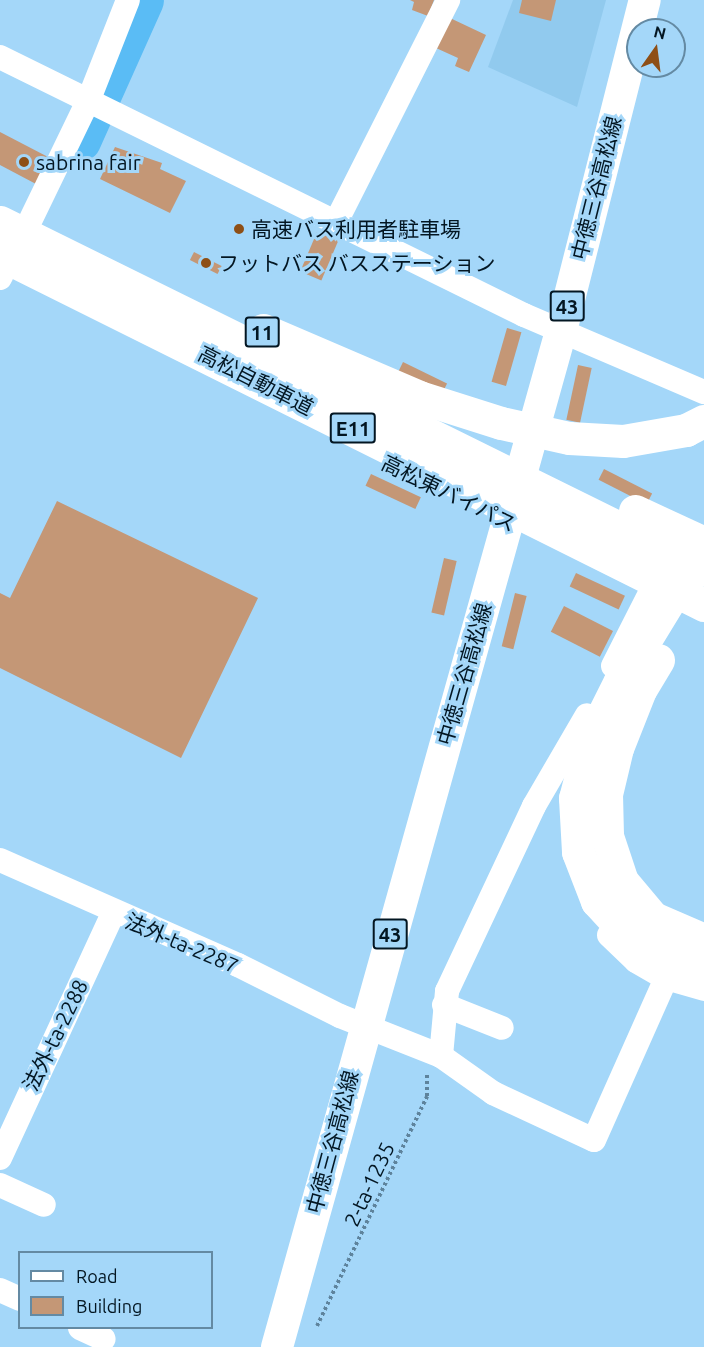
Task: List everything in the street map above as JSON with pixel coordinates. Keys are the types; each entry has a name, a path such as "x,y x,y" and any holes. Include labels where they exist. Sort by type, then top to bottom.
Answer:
{"highway":[{"name":"11","path":"0,204 10,219 704,543"},
{"path":"10,219 419,397 501,423 569,438 623,441 687,429 704,421"},
{"name":"高松自動車道","path":"10,219 704,570"},
{"name":"高松自動車道","path":"1,270 704,605"},
{"name":"高松東バイパス","path":"1,270 704,619"},
{"path":"704,543 620,681 590,741 575,798 578,852 597,901 632,939 681,965 704,968"},
{"path":"704,584 640,690 617,748 606,794 606,836 622,881 653,918 704,940"}],"main road":[{"name":"中徳三谷高松線","path":"277,1347 364,1024 561,331 645,0"}],"street":[{"path":"10,219 95,103 128,0"},
{"path":"336,222 448,0"},
{"path":"0,57 561,331 704,392"},
{"path":"434,1053 447,991 534,806 571,746 650,593"},
{"path":"571,746 563,834 579,890 603,929 636,961 666,978 704,989"},
{"name":"法外-ta-2287","path":"0,860 113,914 434,1053 493,1093 594,1140 666,978"},
{"name":"法外-ta-2288","path":"0,1158 113,914"},
{"path":"444,1005 502,1028"},
{"path":"0,1185 44,1205"},
{"path":"0,1290 18,1298"},
{"path":"82,1329 104,1339"}],"path":[{"name":"2-ta-1235","path":"317,1326 427,1096 434,1053"}],"shaded area":[{"path":"513,0 606,0 577,107 488,67"}],"building":[{"path":"410,0 434,0 428,16 412,10 414,2"},
{"path":"522,0 556,0 551,21 519,13"},
{"path":"450,18 486,35 469,72 455,66 458,58 436,48"},
{"name":"sabrina fair","path":"0,132 50,158 36,184 0,165"},
{"path":"115,147 162,163 160,169 186,181 170,213 100,179"},
{"path":"317,232 338,241 321,281 300,272"},
{"name":"フットバス バスステーション","path":"194,252 222,266 218,274 190,260"},
{"path":"507,328 521,332 506,386 492,382"},
{"path":"403,362 447,383 442,393 398,372"},
{"path":"578,365 592,368 580,423 566,420"},
{"path":"604,469 652,494 647,504 599,480"},
{"path":"371,474 421,497 415,509 366,486"},
{"path":"57,501 258,598 181,758 0,668 0,593 10,598"},
{"path":"444,558 457,561 444,615 431,613"},
{"path":"576,573 625,596 619,609 570,587"},
{"path":"515,593 527,596 513,649 502,646"},
{"path":"564,606 613,631 600,657 551,632"}],"waterway":[{"path":"81,141 144,0"}],"place":[{"name":"sabrina fair","path":"24,162"},
{"name":"高速バス利用者駐車場","path":"239,229"},
{"name":"フットバス バスステーション","path":"206,263"}]}
